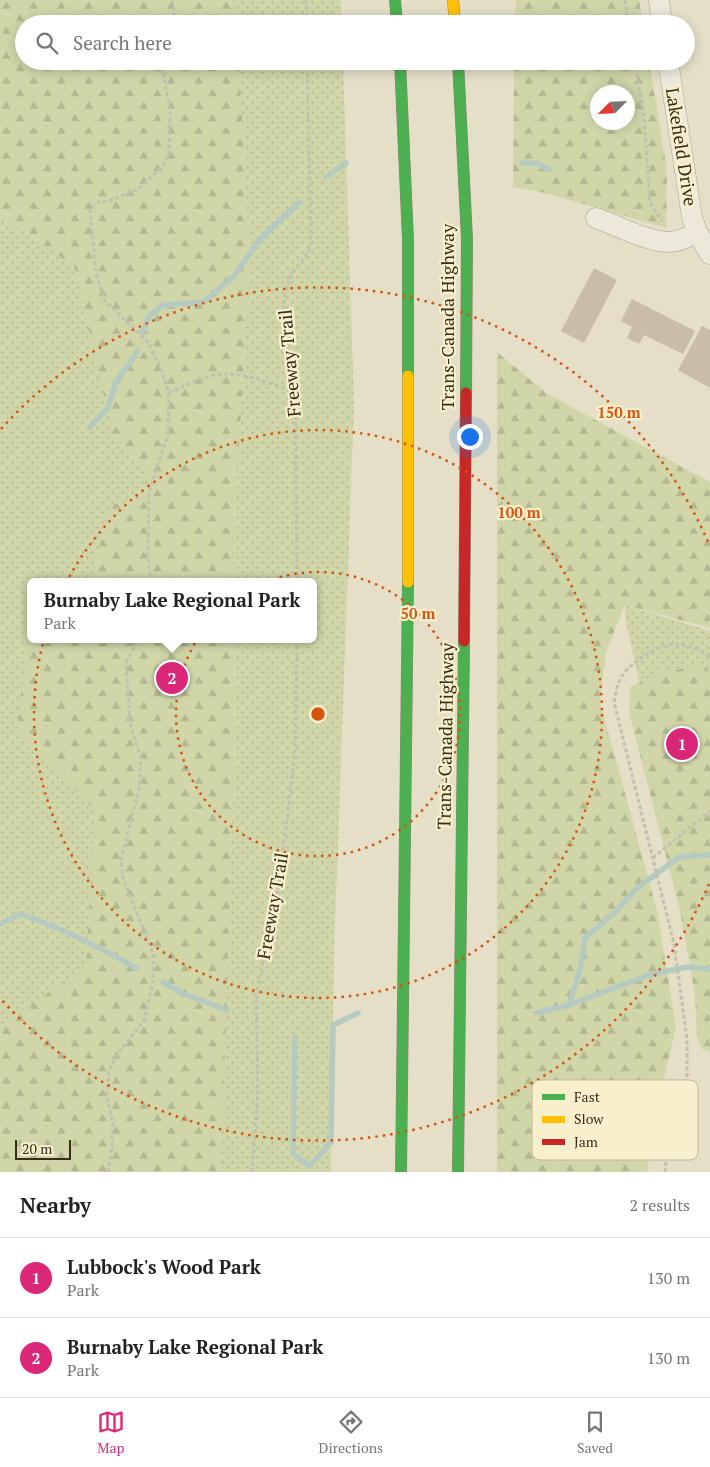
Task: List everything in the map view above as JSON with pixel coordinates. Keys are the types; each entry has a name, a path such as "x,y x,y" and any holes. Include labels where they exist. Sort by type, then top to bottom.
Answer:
{"highway":[{"path":"395,0 396,15"},
{"path":"453,0 454,15"},
{"path":"400,70 408,240 408,596 401,1172"},
{"name":"Trans-Canada Highway","path":"458,70 466,239 467,322 458,1172"}],"street":[{"path":"659,0 661,15"},
{"name":"Lakefield Drive","path":"669,70 692,217 697,232 710,254"},
{"path":"596,218 654,240 668,242 684,239 697,232"}],"path":[{"path":"172,0 174,15"},
{"path":"306,0 307,15"},
{"path":"625,0 628,15"},
{"path":"151,578 148,550 149,492 168,435 169,393 160,366 147,341 104,300 96,272 90,210 97,202 108,201 132,192 142,186 161,168 168,154 170,109 162,70"},
{"name":"Freeway Trail","path":"297,578 295,392 283,319 285,293 292,273 309,252 312,237 308,70"},
{"path":"636,70 644,118 650,203 664,224"},
{"path":"169,393 201,379 222,374 237,374 295,392"},
{"path":"108,1172 112,1148 113,1123 107,1098 109,1070 118,1053 144,1021 153,983 154,970 154,956 123,878 121,859 139,790 141,759 130,723 126,663 136,643"},
{"name":"Freeway Trail","path":"252,1172 258,1095 256,995 278,890 290,795 295,750 296,643"},
{"path":"686,1080 687,1039 674,944 614,702 620,677 644,655 672,644 689,646 710,656"},
{"path":"653,858 710,811"}],"green space":[{"path":"0,0 341,0 342,15 15,15 15,70 343,70 354,404 334,952 331,1172 0,1172"},
{"path":"0,0 236,0 237,15 15,15 15,70 239,70 250,264 233,541 233,578 92,578 109,505 141,499 148,470 113,434 74,266 0,216"},
{"path":"516,0 639,0 642,15 515,15"},
{"path":"514,70 650,70 667,170 666,228 545,193 513,187"},
{"path":"497,352 546,393 710,482 710,628 625,605 606,652 600,702 657,910 676,1026 664,1080 532,1080 532,1160 649,1160 647,1172 497,1172"},
{"path":"625,605 710,631 710,1022 709,992 626,622"},
{"path":"27,635 27,643 235,643 236,716 221,1172 0,1172 0,1026 86,967 95,810 17,735"},
{"path":"703,665 710,672 710,1052 702,1049 697,1039 695,995 680,911 629,712 630,687 661,672"}],"building":[{"path":"594,268 617,280 584,343 561,331"},
{"path":"632,299 695,331 683,354 644,335 639,344 627,338 632,327 621,321"},
{"path":"702,326 710,330 710,388 678,370"}],"waterway":[{"path":"326,177 346,163"},
{"path":"522,163 536,163 549,169"},
{"path":"143,331 149,316 163,305 203,302 234,276 261,238 300,202"},
{"path":"90,427 107,409 117,380 137,351"},
{"path":"536,1013 569,1005 581,966 585,938 616,911 636,889 679,857 710,855"},
{"path":"0,924 20,914 80,938 136,968"},
{"path":"569,1005 649,975 687,967 710,969"},
{"path":"163,982 184,994 227,1010"},
{"path":"295,1037 293,1154 310,1166 331,1142 333,1025 358,1013"}],"traffic: fast":[{"path":"395,0 396,15"},
{"path":"400,70 408,240 408,376"},
{"path":"458,70 467,239 466,393"},
{"path":"401,1172 408,582"},
{"path":"458,1172 464,641"}],"traffic: slow":[{"path":"453,0 454,15"},
{"path":"408,376 408,582"}],"traffic: jam":[{"path":"464,641 466,393"}],"place":[{"name":"Burnaby Lake Regional Park","path":"172,678"},
{"name":"Lubbock's Wood Park","path":"682,744"}]}
